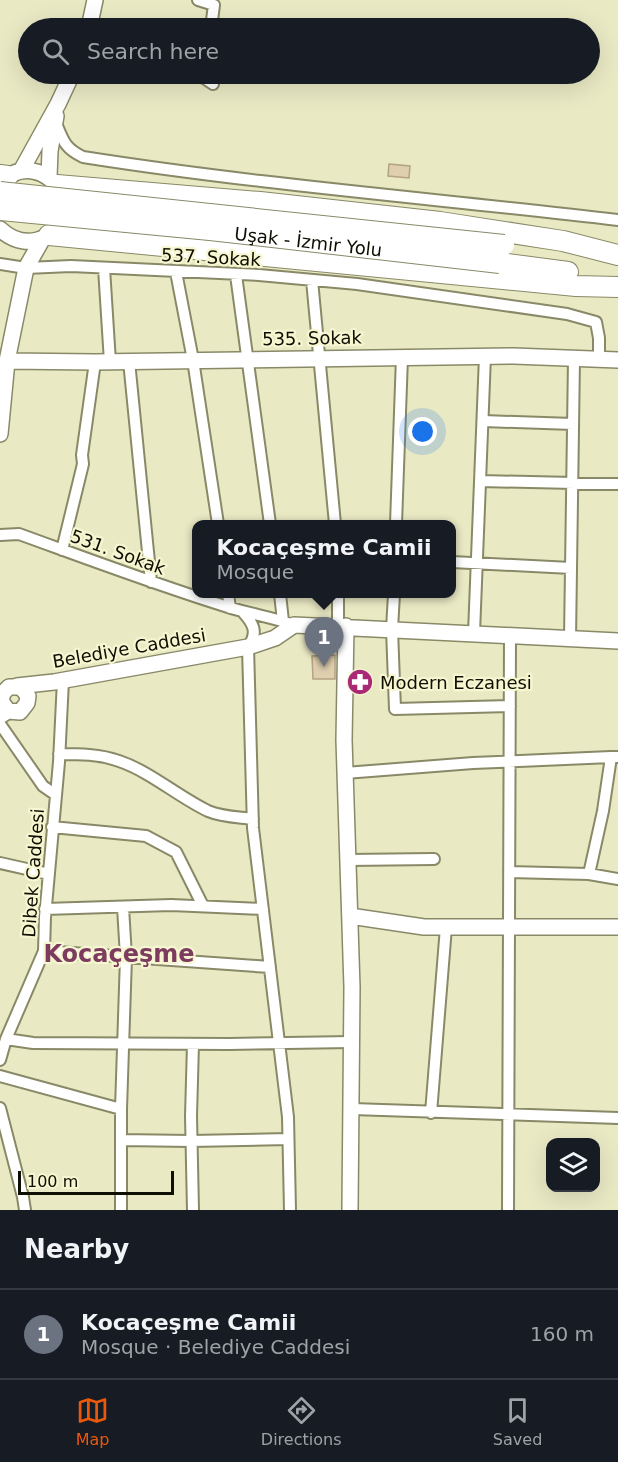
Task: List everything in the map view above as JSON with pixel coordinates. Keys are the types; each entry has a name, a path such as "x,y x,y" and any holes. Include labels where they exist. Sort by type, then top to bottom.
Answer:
{"highway":[{"name":"Uşak - İzmir Yolu","path":"6,180 502,254 618,279"},
{"path":"53,181 440,222 563,241 618,256"},
{"name":"Uşak - İzmir Yolu","path":"0,210 502,254 618,256"},
{"path":"46,237 576,286 618,287"}],"street":[{"path":"91,18 96,0"},
{"path":"198,0 214,5 212,18"},
{"path":"6,180 58,104 67,84"},
{"path":"53,181 50,151 58,104"},
{"path":"55,121 70,151 83,158 250,181 618,220"},
{"path":"0,435 3,361 26,268 46,237 57,227 64,206 62,195 53,181 36,171 6,180"},
{"path":"0,229 14,239 33,241 46,237"},
{"path":"14,239 26,268"},
{"name":"537. Sokak","path":"0,264 26,268 71,266 312,280 357,284 567,314 596,322 599,360"},
{"path":"62,550 83,464 82,455 103,362 104,268"},
{"path":"176,272 193,360 217,520"},
{"path":"236,275 269,520"},
{"path":"312,280 334,520"},
{"path":"474,633 485,356"},
{"name":"535. Sokak","path":"3,361 103,362 485,356 618,360"},
{"path":"396,520 402,357"},
{"path":"570,639 574,359"},
{"path":"129,361 151,582"},
{"path":"483,421 573,424"},
{"path":"481,481 618,484"},
{"name":"531. Sokak","path":"0,535 19,534 192,595"},
{"path":"456,562 571,568"},
{"name":"531. Sokak","path":"200,598 289,623"},
{"path":"229,598 230,608"},
{"path":"281,598 289,623 618,641"},
{"path":"338,598 342,626 350,916 352,1042 350,1210"},
{"path":"393,598 396,709 510,706"},
{"path":"242,611 252,621 253,629 253,639 248,647 253,819 288,1117 290,1210"},
{"name":"Belediye Caddesi","path":"17,686 59,681 248,647 275,638 289,623"},
{"path":"508,1210 510,635"},
{"path":"3,717 20,712 28,700 59,681"},
{"name":"Dibek Caddesi","path":"0,1060 6,1039 44,951 45,909 59,754 59,681"},
{"path":"28,700 24,690 17,686 9,687 1,692 3,717 43,786 56,795"},
{"path":"59,754 83,754 118,761 168,786 208,811 225,816 253,819"},
{"path":"345,773 409,766 614,757 590,874"},
{"path":"52,827 146,836 176,852 203,906"},
{"path":"348,860 434,859"},
{"path":"0,863 49,874"},
{"path":"509,872 590,874 618,879"},
{"path":"45,909 203,906 263,909"},
{"path":"121,1210 121,1109 126,957 123,907"},
{"path":"350,916 424,927 618,927"},
{"path":"431,1113 446,927"},
{"path":"44,951 270,967"},
{"path":"6,1039 33,1043 123,1044 352,1042"},
{"path":"193,1044 191,1141 194,1210"},
{"path":"0,1076 121,1109"},
{"path":"0,1108 25,1210"},
{"path":"352,1109 618,1118"},
{"path":"121,1140 288,1139"}],"building":[{"path":"389,164 410,166 409,178 388,176"},
{"path":"335,655 335,679 313,679 312,656"}],"place":[{"name":"Kocaçeşme Camii","path":"324,667"},
{"name":"Modern Eczanesi","path":"360,682"}],"district":[{"name":"Kocaçeşme","path":"119,954"}]}
